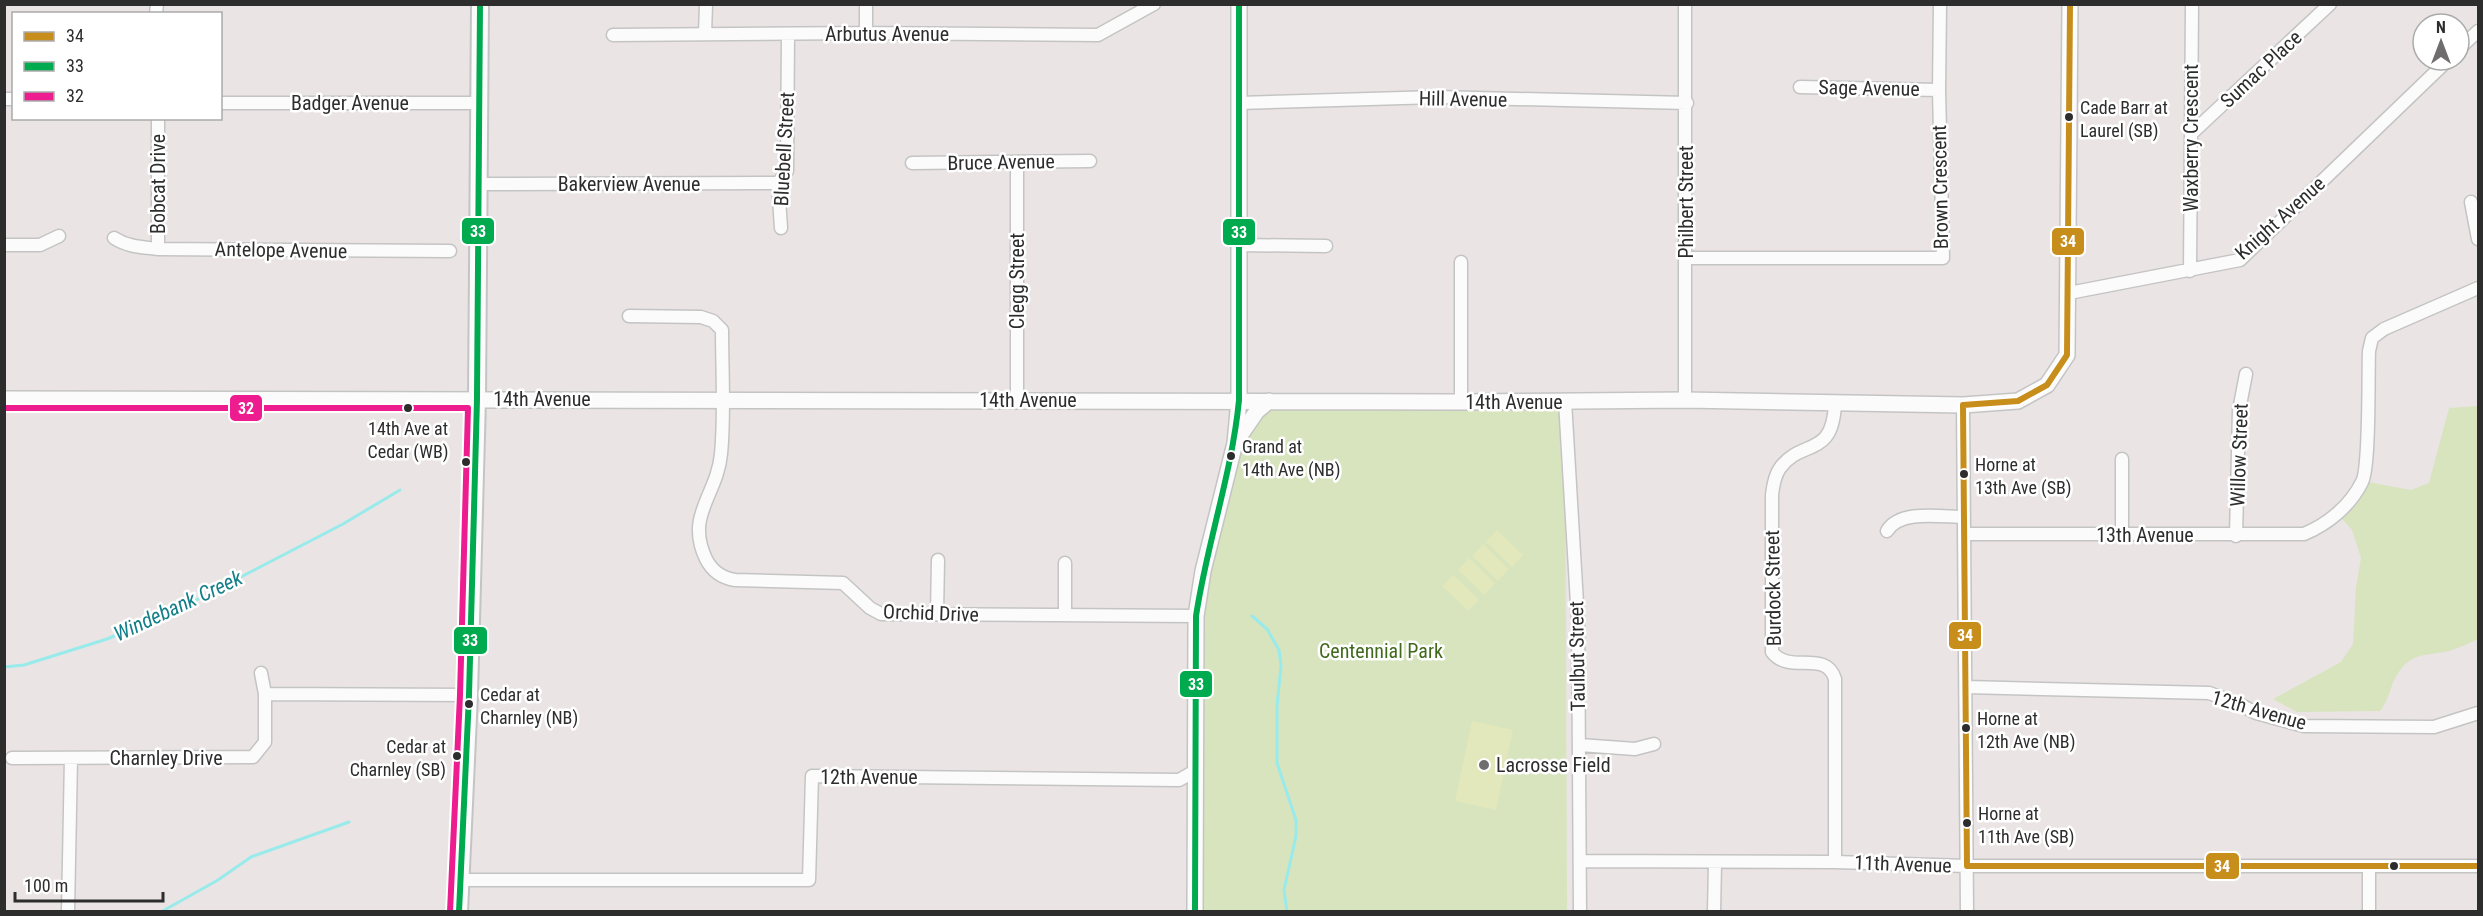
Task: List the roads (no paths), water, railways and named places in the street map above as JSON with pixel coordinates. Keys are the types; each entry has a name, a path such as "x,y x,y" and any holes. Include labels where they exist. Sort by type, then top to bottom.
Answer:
{"main road":[{"path":"459,912 469,695 477,399 480,4"}],"street":[{"path":"705,34 706,4"},
{"path":"866,4 866,33"},
{"name":"Arbutus Avenue","path":"613,34 1098,35 1154,4"},
{"path":"1195,912 1196,616 1203,570 1235,443 1239,400 1239,4"},
{"name":"Philbert Street","path":"1685,4 1686,400"},
{"name":"Brown Crescent","path":"1686,258 1943,258 1939,90 1940,4"},
{"path":"2069,293 2070,4"},
{"name":"Waxberry Crescent","path":"2190,271 2192,4"},
{"name":"Sumac Place","path":"2192,133 2330,4"},
{"name":"Bluebell Street","path":"780,228 778,183 787,171 788,34"},
{"name":"Knight Avenue","path":"2069,293 2240,260 2436,72"},
{"name":"Sage Avenue","path":"1800,87 1939,90"},
{"name":"Hill Avenue","path":"1239,103 1436,97 1687,103"},
{"name":"Badger Avenue","path":"222,103 480,103"},
{"name":"Bobcat Drive","path":"158,120 158,249"},
{"name":"Bruce Avenue","path":"912,163 1090,161"},
{"name":"Clegg Street","path":"1017,162 1017,400"},
{"name":"Bakerview Avenue","path":"479,184 778,183"},
{"path":"2471,202 2478,240"},
{"path":"4,245 40,245 59,236"},
{"name":"Antelope Avenue","path":"114,238 135,247 158,249 450,251"},
{"path":"1239,245 1326,246"},
{"path":"1461,262 1461,402"},
{"name":"13th Avenue","path":"1964,534 2236,536 2304,534 2323,526 2338,514 2363,481 2366,463 2369,351 2372,338 2384,329 2478,288"},
{"name":"14th Avenue","path":"4,399 1461,402 1686,400 1963,405 2018,401 2047,386 2067,355 2069,293"},
{"name":"Orchid Drive","path":"629,316 701,317 718,325 722,330 720,461 698,522 703,550 713,569 728,579 838,582 848,586 875,612 1196,616"},
{"name":"Willow Street","path":"2236,536 2239,410 2246,374"},
{"path":"1235,443 1257,411 1269,401"},
{"name":"Taulbut Street","path":"1565,401 1578,620 1580,912"},
{"name":"Burdock Street","path":"1835,403 1834,417 1829,432 1821,442 1791,458 1780,467 1774,482 1772,495 1772,652 1777,659 1786,662 1826,665 1832,670 1835,679 1835,862"},
{"path":"1963,405 1967,912"},
{"path":"2122,459 2122,535"},
{"path":"1887,531 1891,524 1900,519 1964,517"},
{"path":"937,614 938,560"},
{"path":"1065,563 1065,615"},
{"name":"Charnley Drive","path":"12,758 253,757 265,742 265,694 261,673"},
{"name":"12th Avenue","path":"1966,687 2209,693 2256,713 2304,726 2434,727 2478,713"},
{"path":"265,694 469,695"},
{"path":"1580,745 1635,749 1654,744"},
{"path":"68,912 71,758"},
{"name":"12th Avenue","path":"460,880 809,880 812,776 1179,780 1196,771"},
{"name":"11th Avenue","path":"1580,861 1835,862 1967,866 2478,866"},
{"path":"1714,912 1716,862"},
{"path":"2369,867 2369,912"}],"waterway":[{"name":"Windebank Creek","path":"4,667 24,665 107,639 177,610 343,524 400,490"},
{"path":"1252,616 1267,629 1279,650 1281,666 1277,706 1277,763 1296,820 1296,836 1284,890 1287,912"},
{"path":"161,912 218,880 251,857 349,822"}],"place":[{"name":"Cade Barr at Laurel (SB)","path":"2069,117"},
{"name":"14th Ave at Cedar (WB)","path":"408,408"},
{"name":"Grand at 14th Ave (NB)","path":"1231,456"},
{"name":"Horne at 13th Ave (SB)","path":"1964,474"},
{"name":"Cedar at Charnley (NB)","path":"469,704"},
{"name":"Horne at 12th Ave (NB)","path":"1966,728"},
{"name":"Cedar at Charnley (SB)","path":"457,756"},
{"name":"Lacrosse Field","path":"1484,765"},
{"name":"Horne at 11th Ave (SB)","path":"1967,823"}],"park label":[{"name":"Centennial Park","path":"1381,651"}]}
